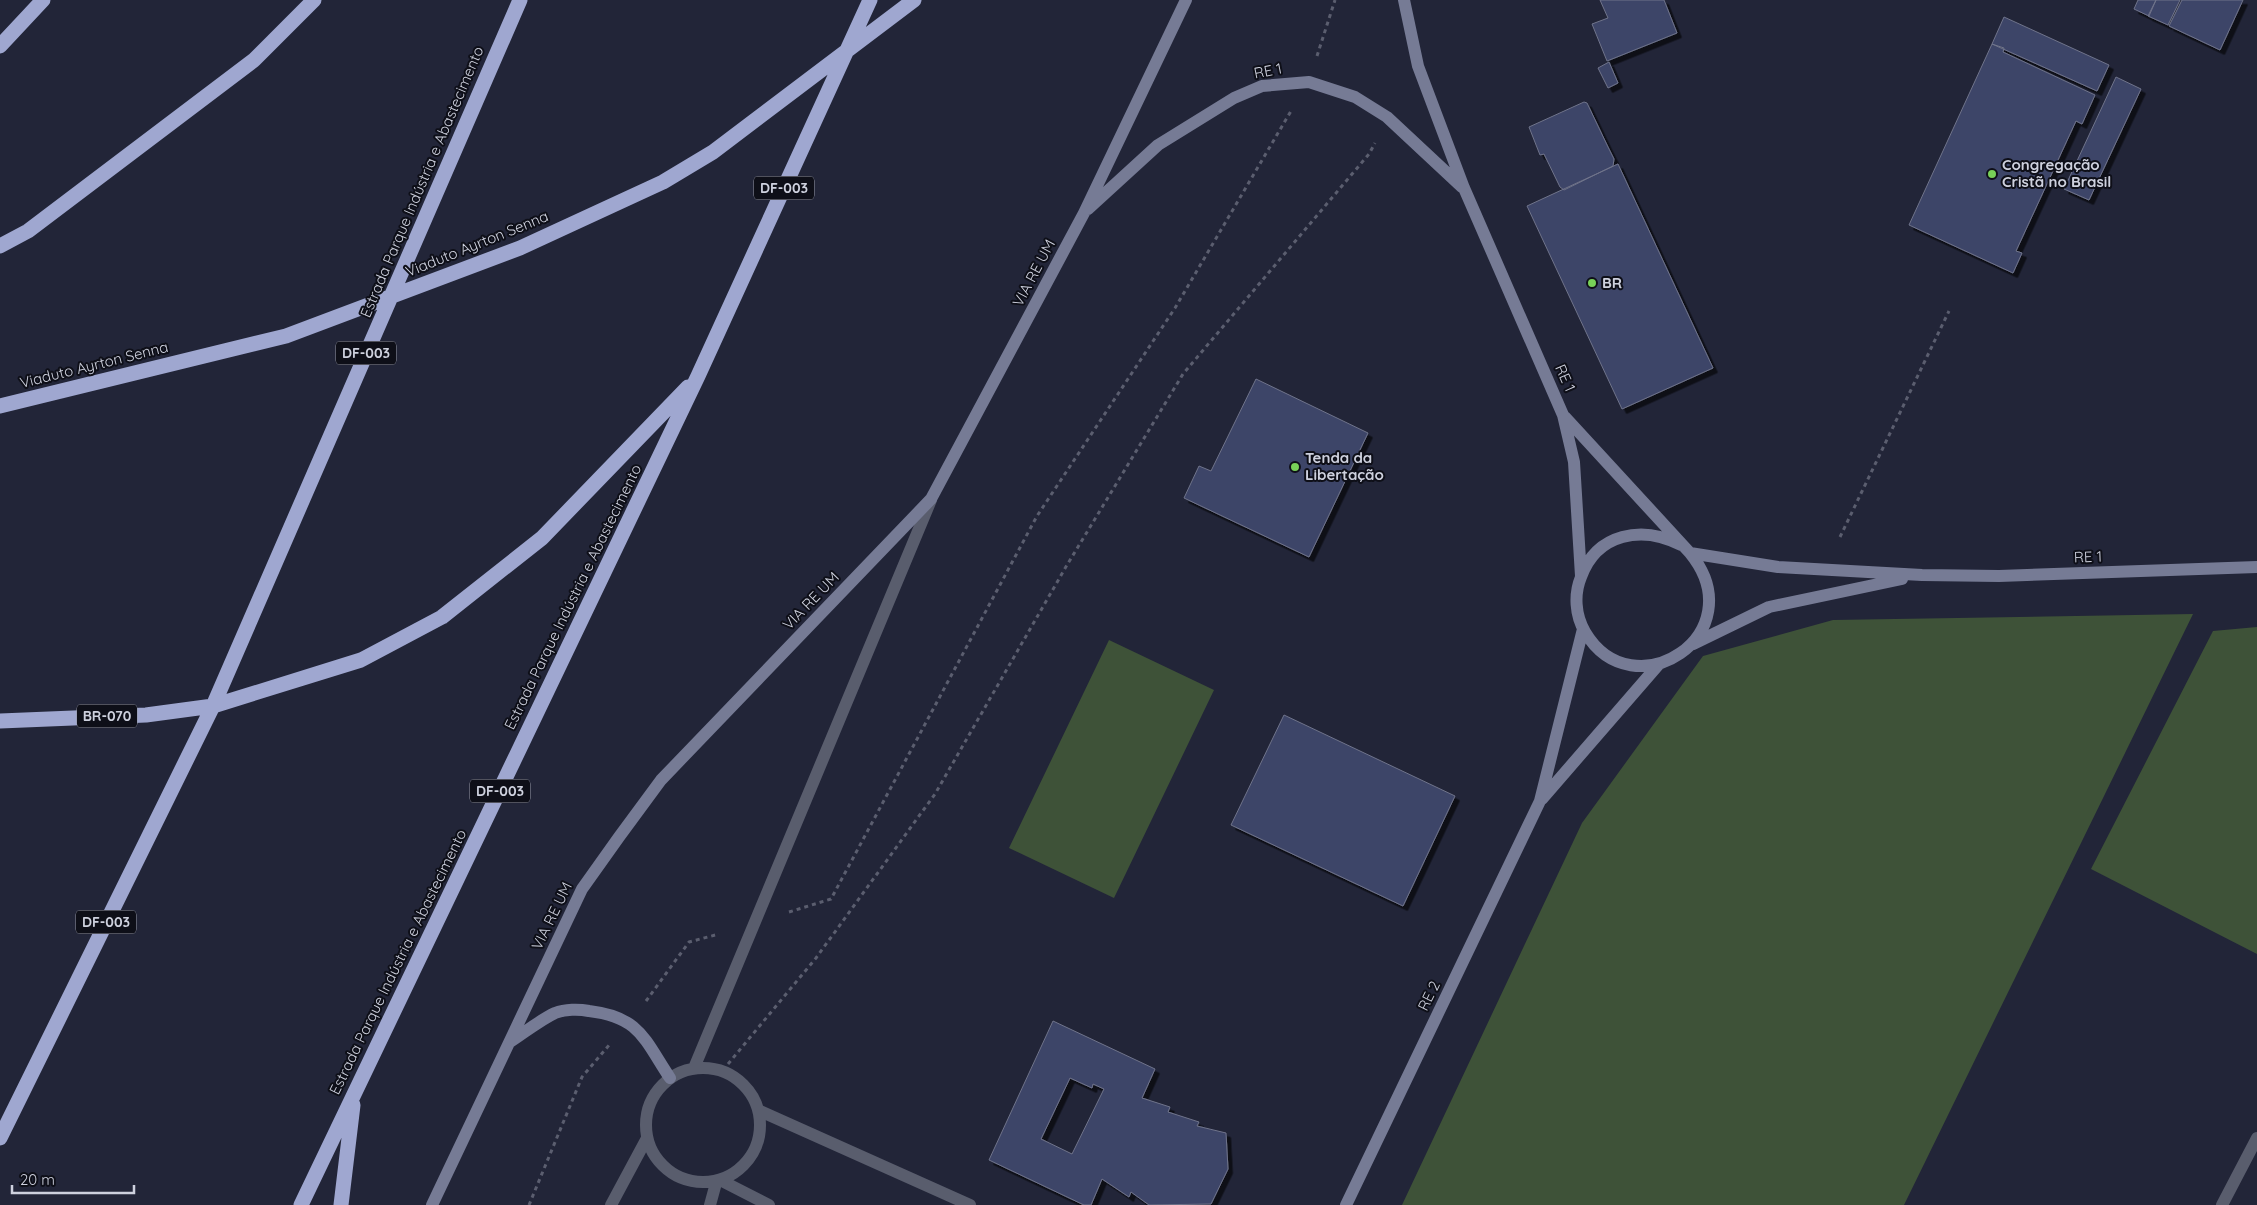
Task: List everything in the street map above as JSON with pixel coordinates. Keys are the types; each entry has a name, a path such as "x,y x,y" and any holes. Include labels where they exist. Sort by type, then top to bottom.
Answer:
{"highway":[{"path":"0,46 44,0"},
{"path":"0,246 28,231 254,60 314,0"},
{"name":"Estrada Parque Indústria e Abastecimento","path":"0,1138 213,706 520,0"},
{"name":"Estrada Parque Indústria e Abastecimento","path":"301,1205 698,376 870,0"},
{"name":"Viaduto Ayrton Senna","path":"0,406 286,336 520,248 663,182 713,152 914,0"},
{"path":"213,706 360,660 442,617 542,538 698,376"},
{"name":"BR-070","path":"0,721 146,714 213,706"},
{"path":"341,1205 354,1093"}],"street":[{"name":"VIA RE UM","path":"432,1205 582,889 661,780 931,499 1084,214 1186,0"},
{"name":"RE 1","path":"1404,0 1418,66 1464,188 1564,416 1574,462 1581,576"},
{"name":"RE 1","path":"1084,214 1158,145 1234,98 1262,86 1309,82 1354,98 1387,117 1464,188"},
{"name":"RE 1","path":"1564,416 1686,549 1778,567 1922,575 1998,576 2256,566"},
{"path":"1630,534 1656,534 1686,549 1705,574 1710,599 1705,624 1691,646 1682,654 1659,664 1633,665 1609,657 1590,640 1583,629 1579,619 1576,597 1581,576 1595,554 1617,538 1630,534"},
{"name":"RE 1","path":"1691,646 1769,607 1922,575"},
{"name":"RE 2","path":"1346,1205 1540,801 1583,629"},
{"name":"RE 2","path":"1540,801 1659,664"},
{"path":"510,1042 556,1013 580,1010 612,1013 630,1022 640,1032 670,1078"}],"lane":[{"path":"694,1068 931,499"},
{"path":"710,1205 718,1182 742,1168 759,1142 760,1111 746,1086 722,1071 694,1068 681,1071 670,1078 654,1094 646,1115 647,1138 656,1158 672,1174 692,1182 718,1182 769,1205"},
{"path":"760,1111 970,1205"},
{"path":"611,1205 647,1138"},
{"path":"2222,1205 2257,1138"}],"path":[{"path":"529,1205 582,1077 630,1022 689,942 754,924 830,899 1037,516 1175,308 1309,82 1335,0"},
{"path":"722,1071 816,958 936,794 1067,565 1183,374 1370,154 1387,117"},
{"path":"1840,537 1949,312"}],"green space":[{"path":"2193,614 1904,1205 1402,1205 1582,823 1703,656 1833,620"},
{"path":"2257,627 2257,954 2091,869 2213,631"},
{"path":"1109,640 1214,690 1114,898 1009,848"}],"building":[{"path":"1600,0 1664,0 1677,33 1607,61 1592,24 1608,18"},
{"path":"2138,0 2156,0 2149,16 2134,9"},
{"path":"2156,0 2180,0 2168,25 2148,16"},
{"path":"2182,0 2243,0 2220,50 2169,26"},
{"path":"2004,17 2109,65 2097,91 1992,44"},
{"name":"Congregação Cristã no Brasil","path":"1992,44 2004,48 2003,52 2095,95 2082,124 2076,121 2016,251 2022,253 2013,273 1909,225"},
{"path":"1609,62 1618,83 1608,88 1598,68"},
{"path":"2116,77 2141,89 2089,200 2064,189"},
{"path":"1584,102 1587,103 1614,159 1613,166 1564,190 1560,187 1544,154 1540,155 1529,127"},
{"path":"1618,164 1713,368 1622,409 1527,206"},
{"name":"Tenda da Libertação","path":"1256,379 1368,433 1309,557 1184,498 1199,466 1211,471"},
{"path":"1284,715 1455,796 1403,906 1231,825"},
{"path":"1053,1021 1155,1069 1142,1098 1170,1107 1168,1112 1199,1122 1197,1126 1226,1133 1228,1169 1211,1204 1149,1205 1131,1192 1129,1197 1102,1179 1091,1205 1084,1205 989,1160","holes":["1070,1078 1092,1088 1093,1084 1104,1089 1072,1154 1041,1139"]}],"place":[{"name":"Congregação Cristã no Brasil","path":"1992,174"},
{"name":"BR","path":"1592,283"},
{"name":"Tenda da Libertação","path":"1295,467"}]}
